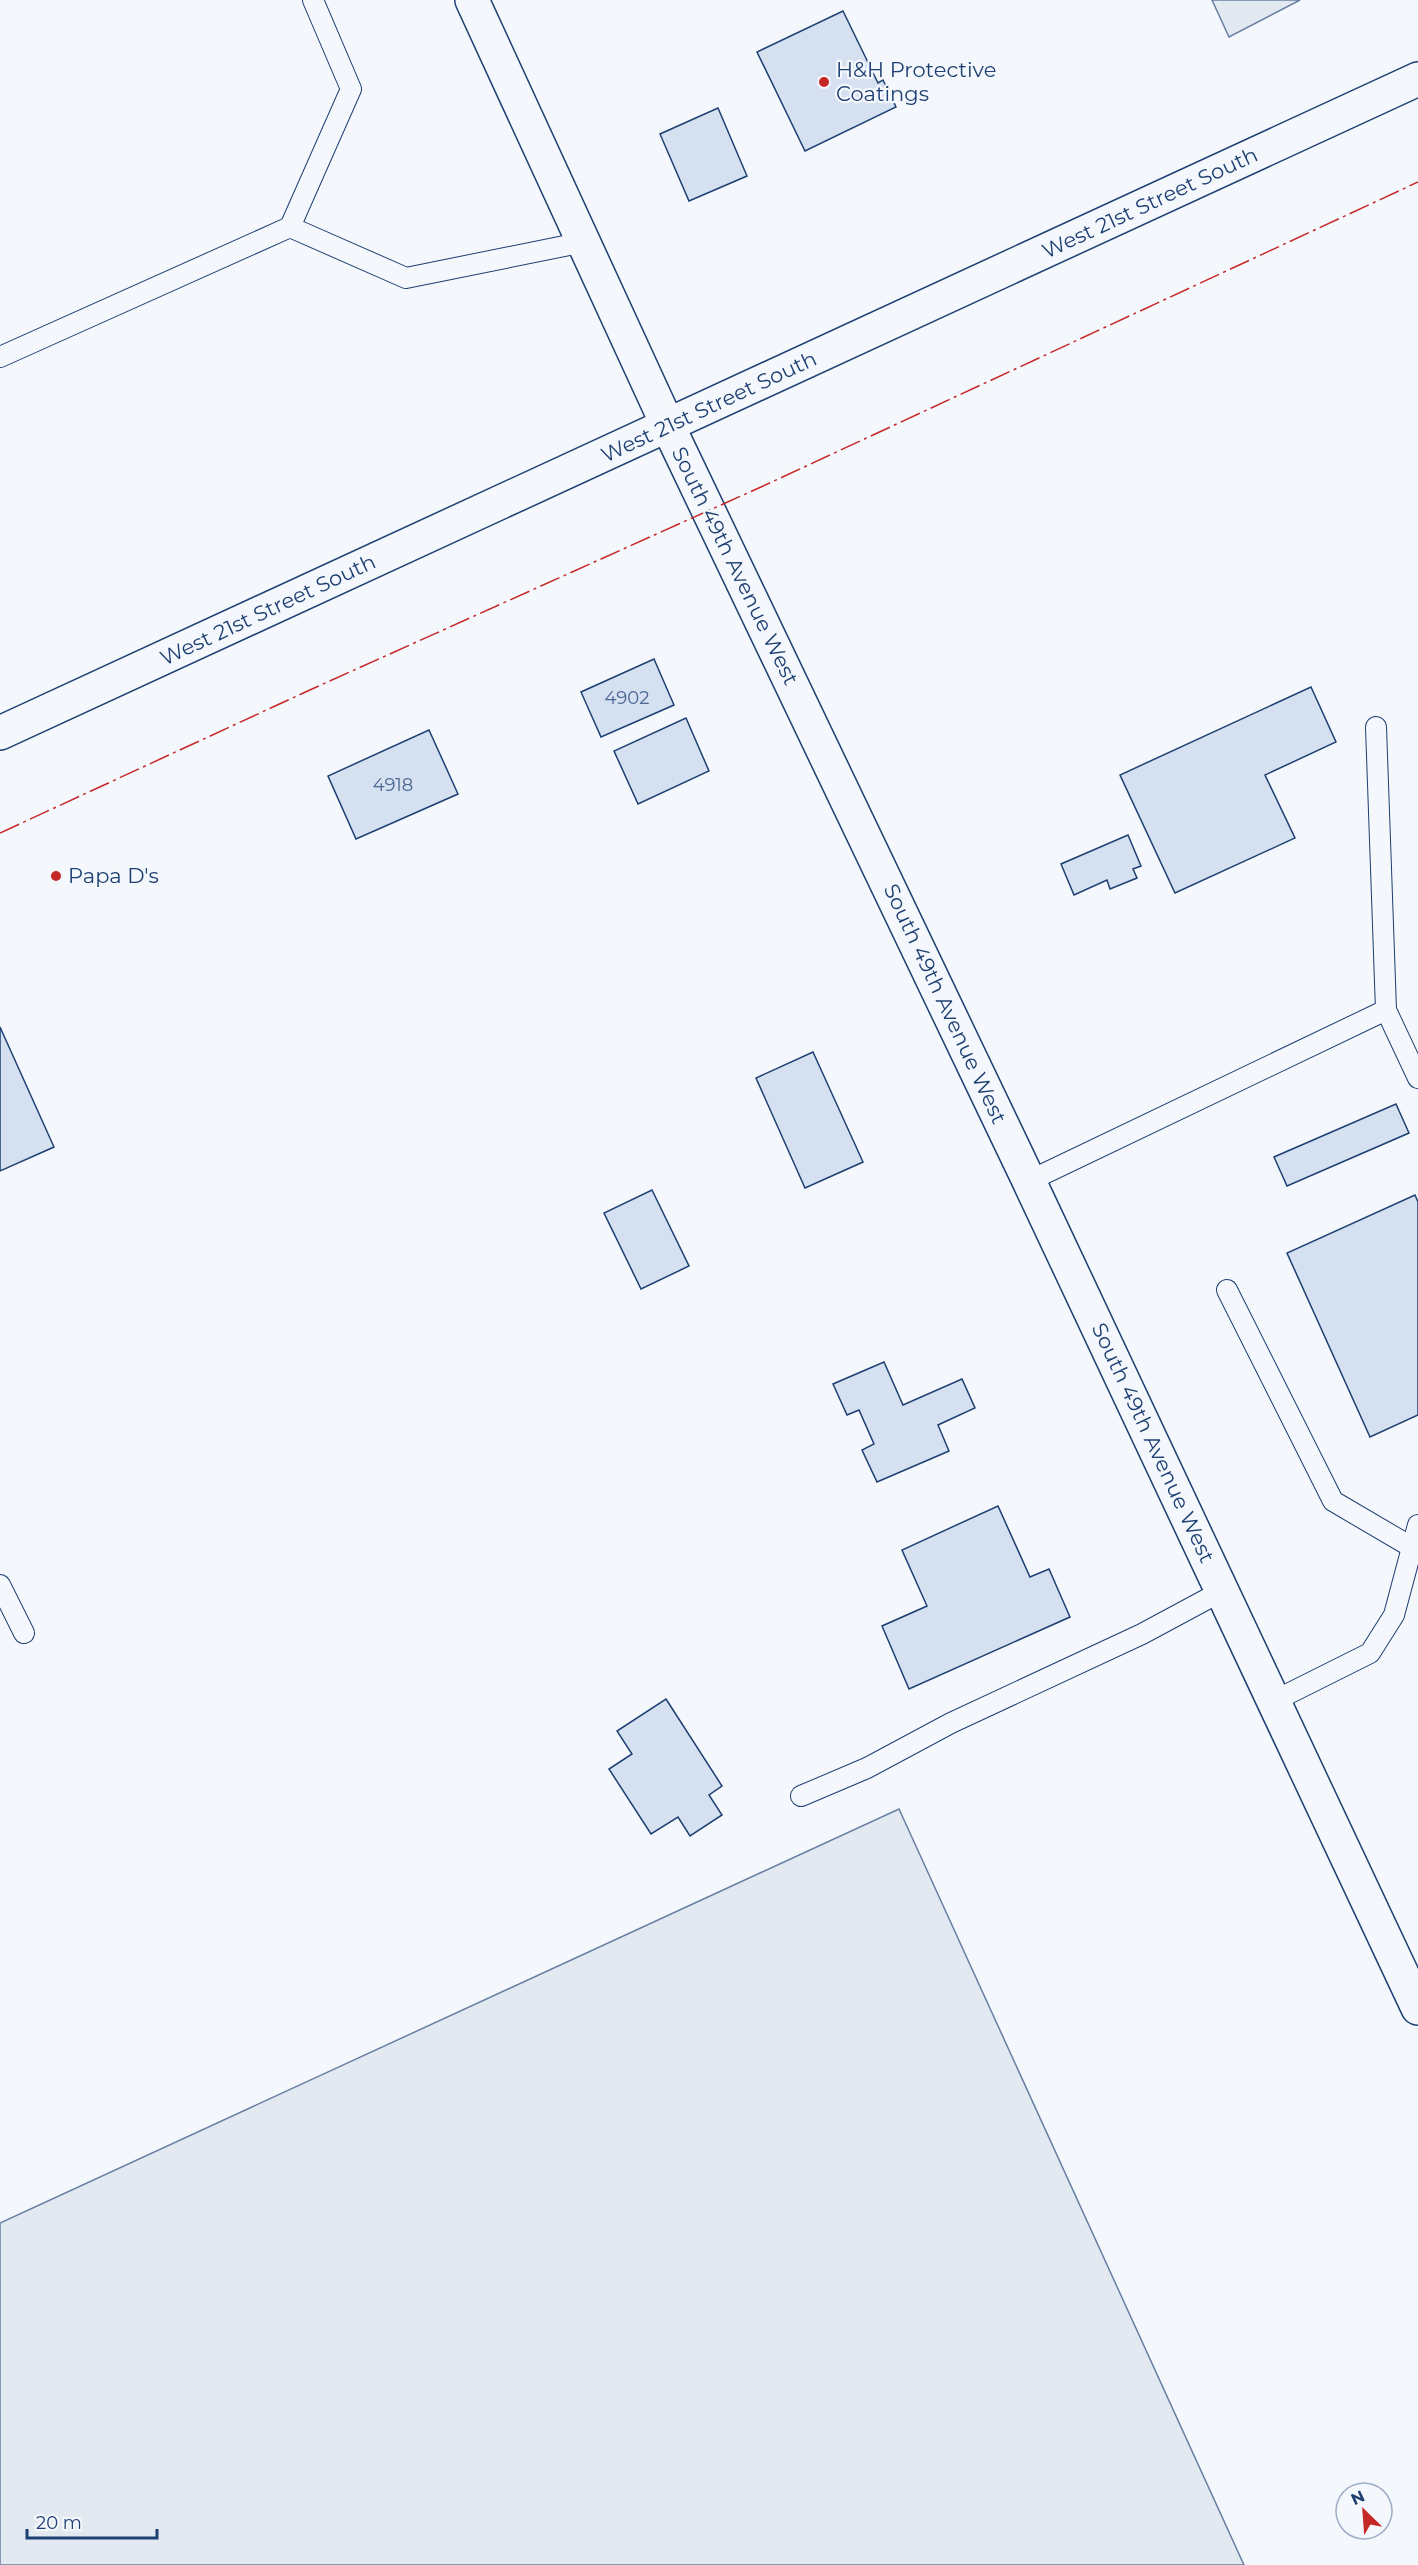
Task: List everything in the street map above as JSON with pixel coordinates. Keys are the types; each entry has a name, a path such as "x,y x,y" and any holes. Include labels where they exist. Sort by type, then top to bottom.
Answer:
{"street":[{"name":"South 49th Avenue West","path":"472,0 669,426 1029,1181 1418,2008"},
{"name":"West 21st Street South","path":"0,733 1418,80"}],"lane":[{"path":"0,357 290,227 351,89 313,0"},
{"path":"290,227 406,278 584,242"},
{"path":"1376,727 1386,1010 1418,1078"},
{"path":"1029,1181 1386,1010"},
{"path":"1227,1290 1333,1501 1413,1548"},
{"path":"1274,1701 1370,1653 1394,1616 1418,1525"},
{"path":"0,1585 24,1633"},
{"path":"801,1796 867,1768 951,1723 1142,1634 1222,1591"}],"shaded area":[{"path":"1212,0 1300,0 1229,37"},
{"path":"899,1809 1244,2565 0,2565 0,2223"}],"building":[{"name":"H&H Protective Coatings","path":"843,11 878,83 883,80 896,107 805,151 757,52"},
{"path":"718,108 747,176 689,201 660,134"},
{"path":"654,659 674,705 601,737 581,692"},
{"path":"1311,687 1336,742 1265,775 1295,838 1175,893 1120,775"},
{"path":"686,718 709,771 638,804 614,751"},
{"path":"429,730 458,794 356,839 328,776"},
{"path":"1128,835 1141,866 1133,869 1137,878 1110,889 1107,880 1074,895 1061,864"},
{"path":"0,1027 54,1147 0,1171"},
{"path":"813,1052 863,1162 805,1188 756,1078"},
{"path":"1396,1104 1409,1133 1287,1186 1274,1157"},
{"path":"652,1190 689,1266 641,1289 604,1213"},
{"path":"1415,1195 1418,1202 1418,1415 1370,1437 1287,1253"},
{"path":"884,1362 903,1405 962,1379 975,1408 938,1425 949,1451 877,1482 862,1450 874,1444 859,1410 847,1415 833,1384"},
{"path":"998,1506 1030,1577 1049,1569 1070,1617 909,1689 882,1626 927,1606 902,1550"},
{"path":"666,1699 722,1786 709,1795 722,1815 690,1836 678,1817 651,1834 609,1769 632,1754 617,1731"}],"power":[{"path":"0,833 312,689 761,487 1418,182"}],"place":[{"name":"H&H Protective Coatings","path":"824,82"},
{"name":"Papa D's","path":"56,876"}]}
